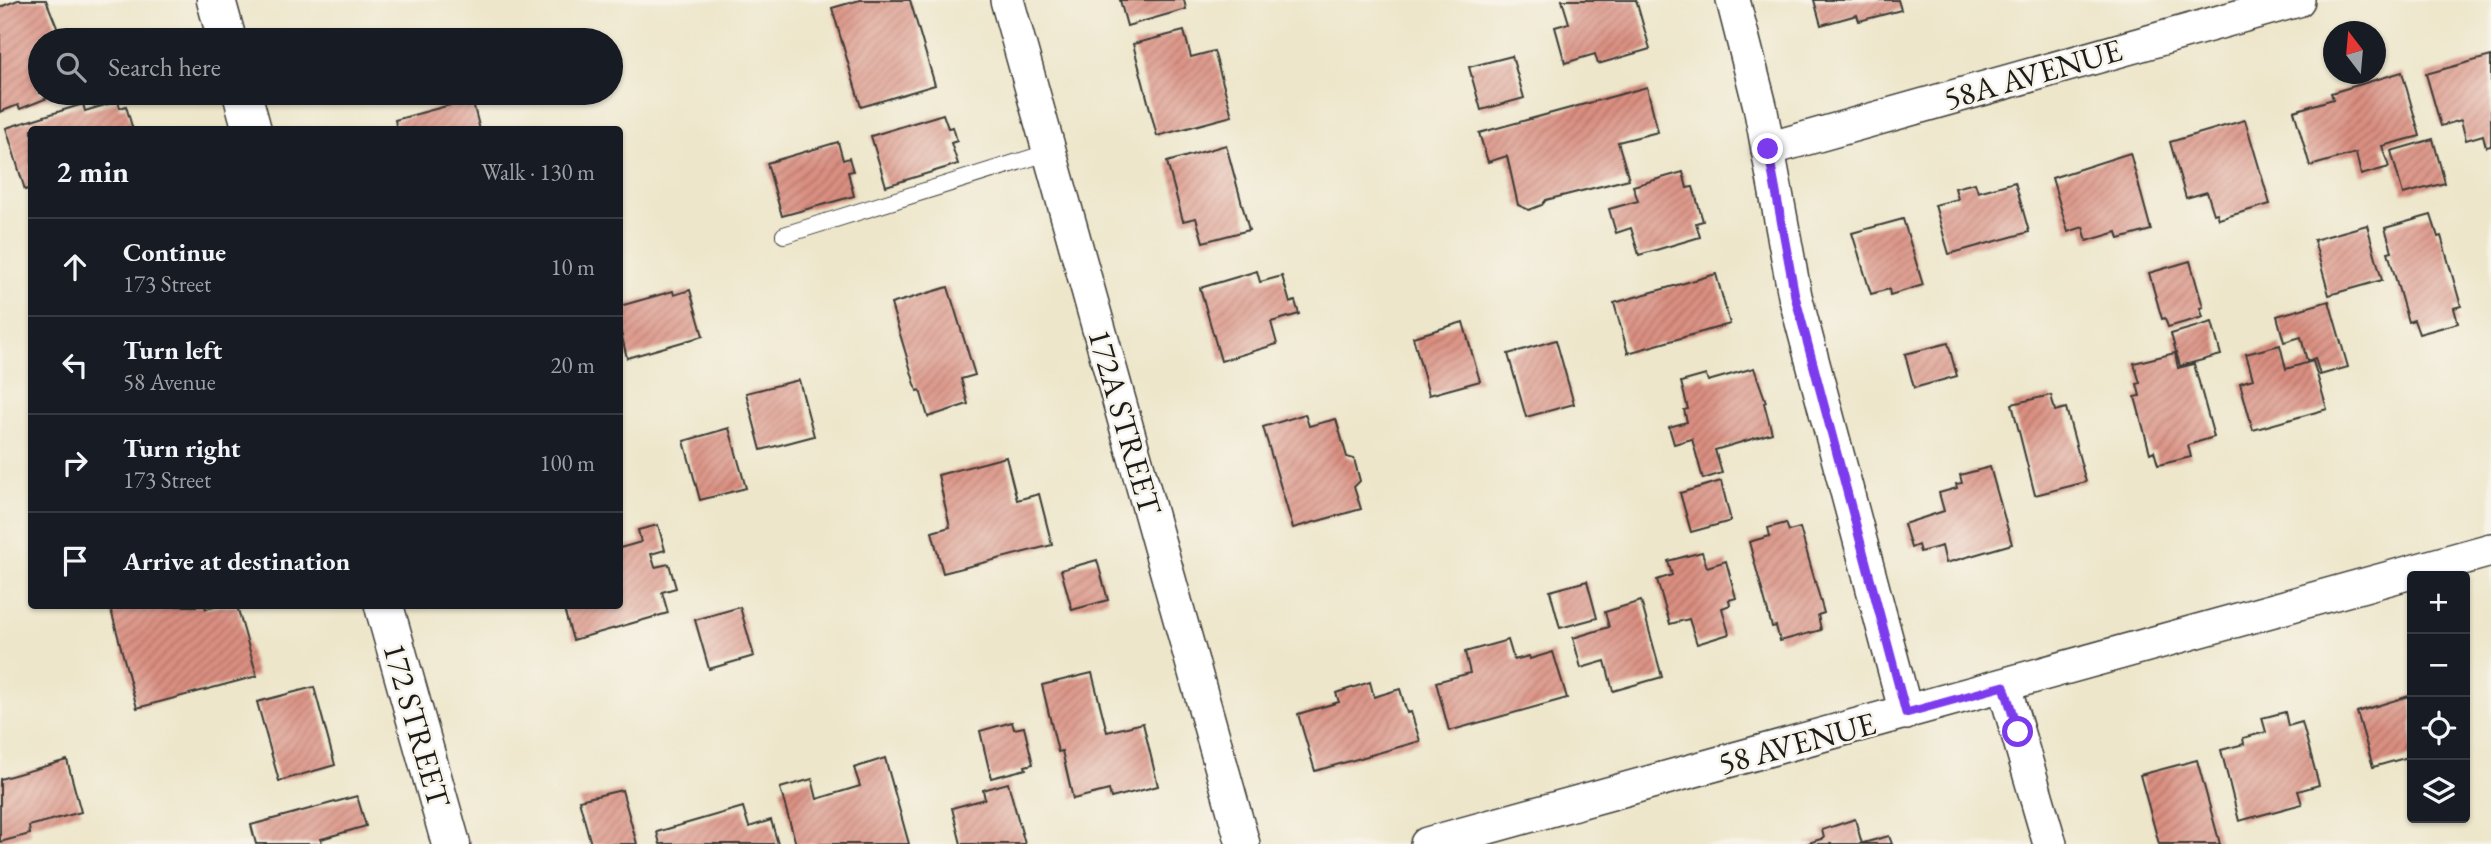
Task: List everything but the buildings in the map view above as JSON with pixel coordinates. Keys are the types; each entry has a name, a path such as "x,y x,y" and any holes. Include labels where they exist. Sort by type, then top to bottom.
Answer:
{"street":[{"path":"216,0 224,28"},
{"name":"172A STREET","path":"1007,0 1243,844"},
{"path":"1733,0 1760,106 1795,296 1906,713"},
{"name":"58A AVENUE","path":"1768,149 2298,0"},
{"path":"245,105 251,126"},
{"name":"58 AVENUE","path":"1427,844 2491,550"},
{"name":"172 STREET","path":"385,609 450,844"},
{"path":"2004,686 2050,844"}],"lane":[{"path":"784,235 1050,152"}],"route":[{"path":"1768,149 1795,296 1906,713 2004,686 2018,732"}]}
